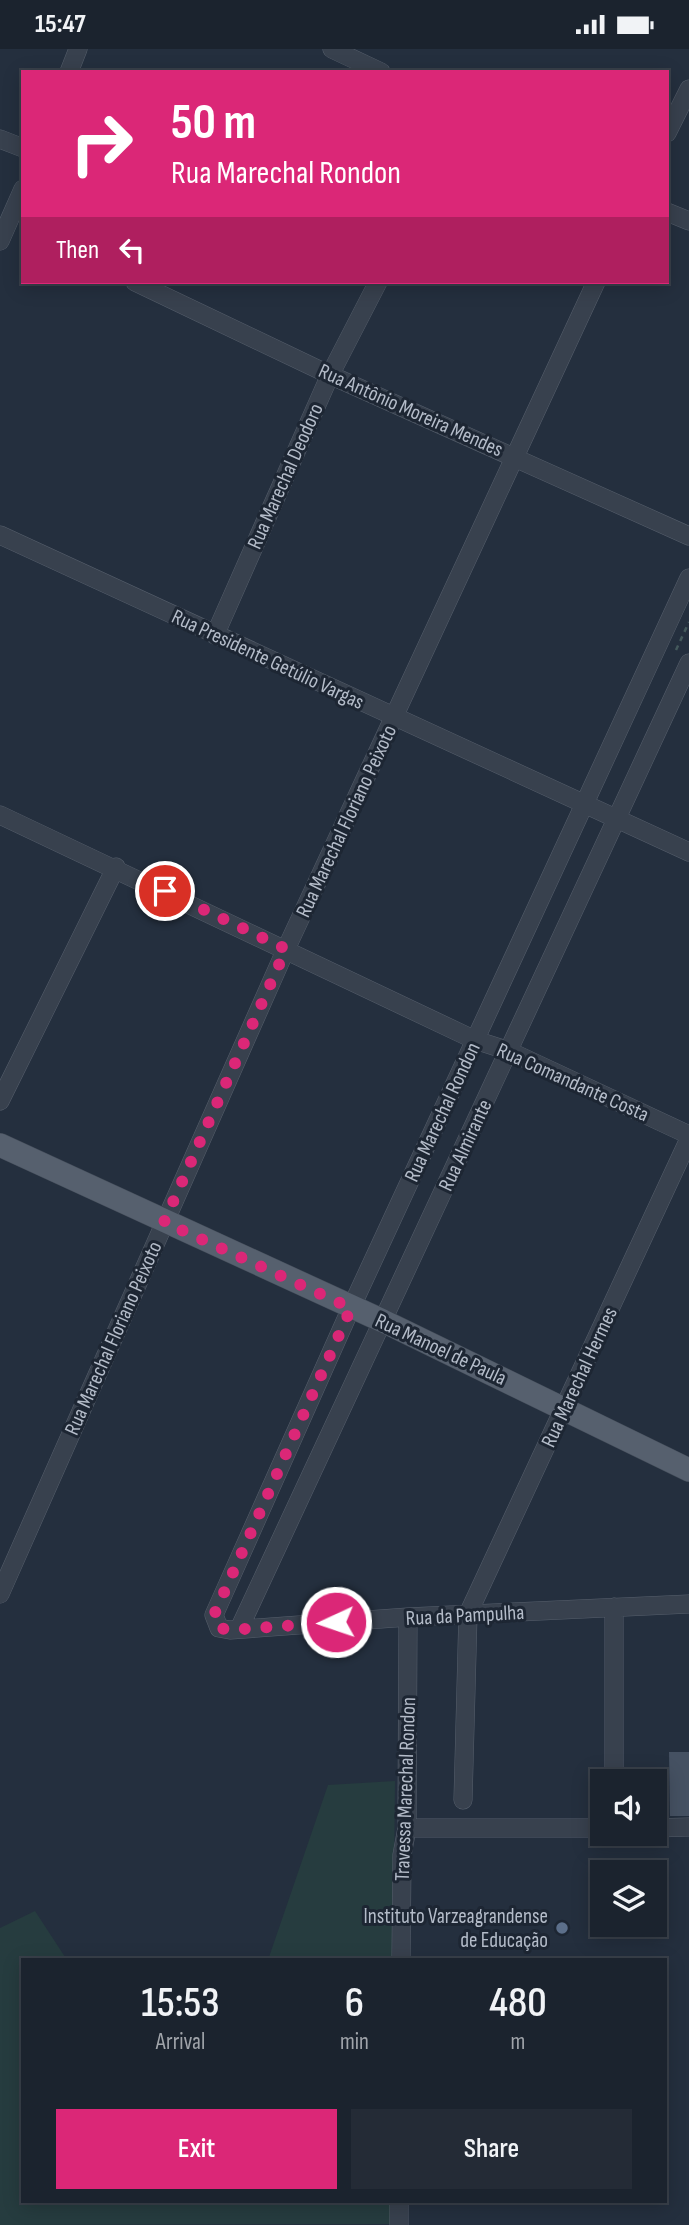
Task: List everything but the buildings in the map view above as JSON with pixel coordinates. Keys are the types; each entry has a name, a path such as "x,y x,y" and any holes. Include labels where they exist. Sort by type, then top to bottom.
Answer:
{"main road":[{"name":"Rua Manoel de Paula","path":"0,1145 383,1321 689,1469"}],"street":[{"path":"70,70 77,49"},
{"path":"332,49 378,70"},
{"path":"669,129 689,89"},
{"path":"0,139 21,147"},
{"path":"0,240 21,194"},
{"path":"669,213 689,221"},
{"name":"Rua Antônio Moreira Mendes","path":"139,284 330,375 689,536"},
{"name":"Rua Marechal Deodoro","path":"215,635 330,375 377,284"},
{"name":"Rua Marechal Floriano Peixoto","path":"0,1594 286,949 595,284"},
{"name":"Rua Presidente Getúlio Vargas","path":"0,535 689,852"},
{"name":"Rua Marechal Rondon","path":"240,1627 219,1628 214,1615 351,1308 689,578"},
{"name":"Rua Almirante","path":"240,1627 689,663"},
{"name":"Rua Comandante Costa","path":"0,815 116,867 475,1040 509,1051 689,1137"},
{"path":"0,1101 116,867"},
{"name":"Rua Marechal Hermes","path":"468,1614 689,1137"},
{"name":"Rua da Pampulha","path":"240,1627 689,1604"},
{"path":"614,1607 614,1769"},
{"path":"463,1800 468,1614"},
{"name":"Travessa Marechal Rondon","path":"401,1958 402,1855 407,1828 408,1617"},
{"path":"407,1828 590,1828"},
{"path":"667,1828 689,1828"},
{"path":"399,2203 399,2225"}],"green space":[{"path":"395,1781 393,1958 269,1958 328,1785"},
{"path":"35,1911 66,1958 21,1958 21,2203 391,2203 391,2224 0,2225 0,1928"}],"place":[{"name":"Instituto Varzeagrandense de Educação","path":"562,1928"}],"route":[{"path":"165,891 286,949 164,1222 351,1308 214,1615 215,1623 219,1628 230,1630 240,1627 336,1622"}]}
